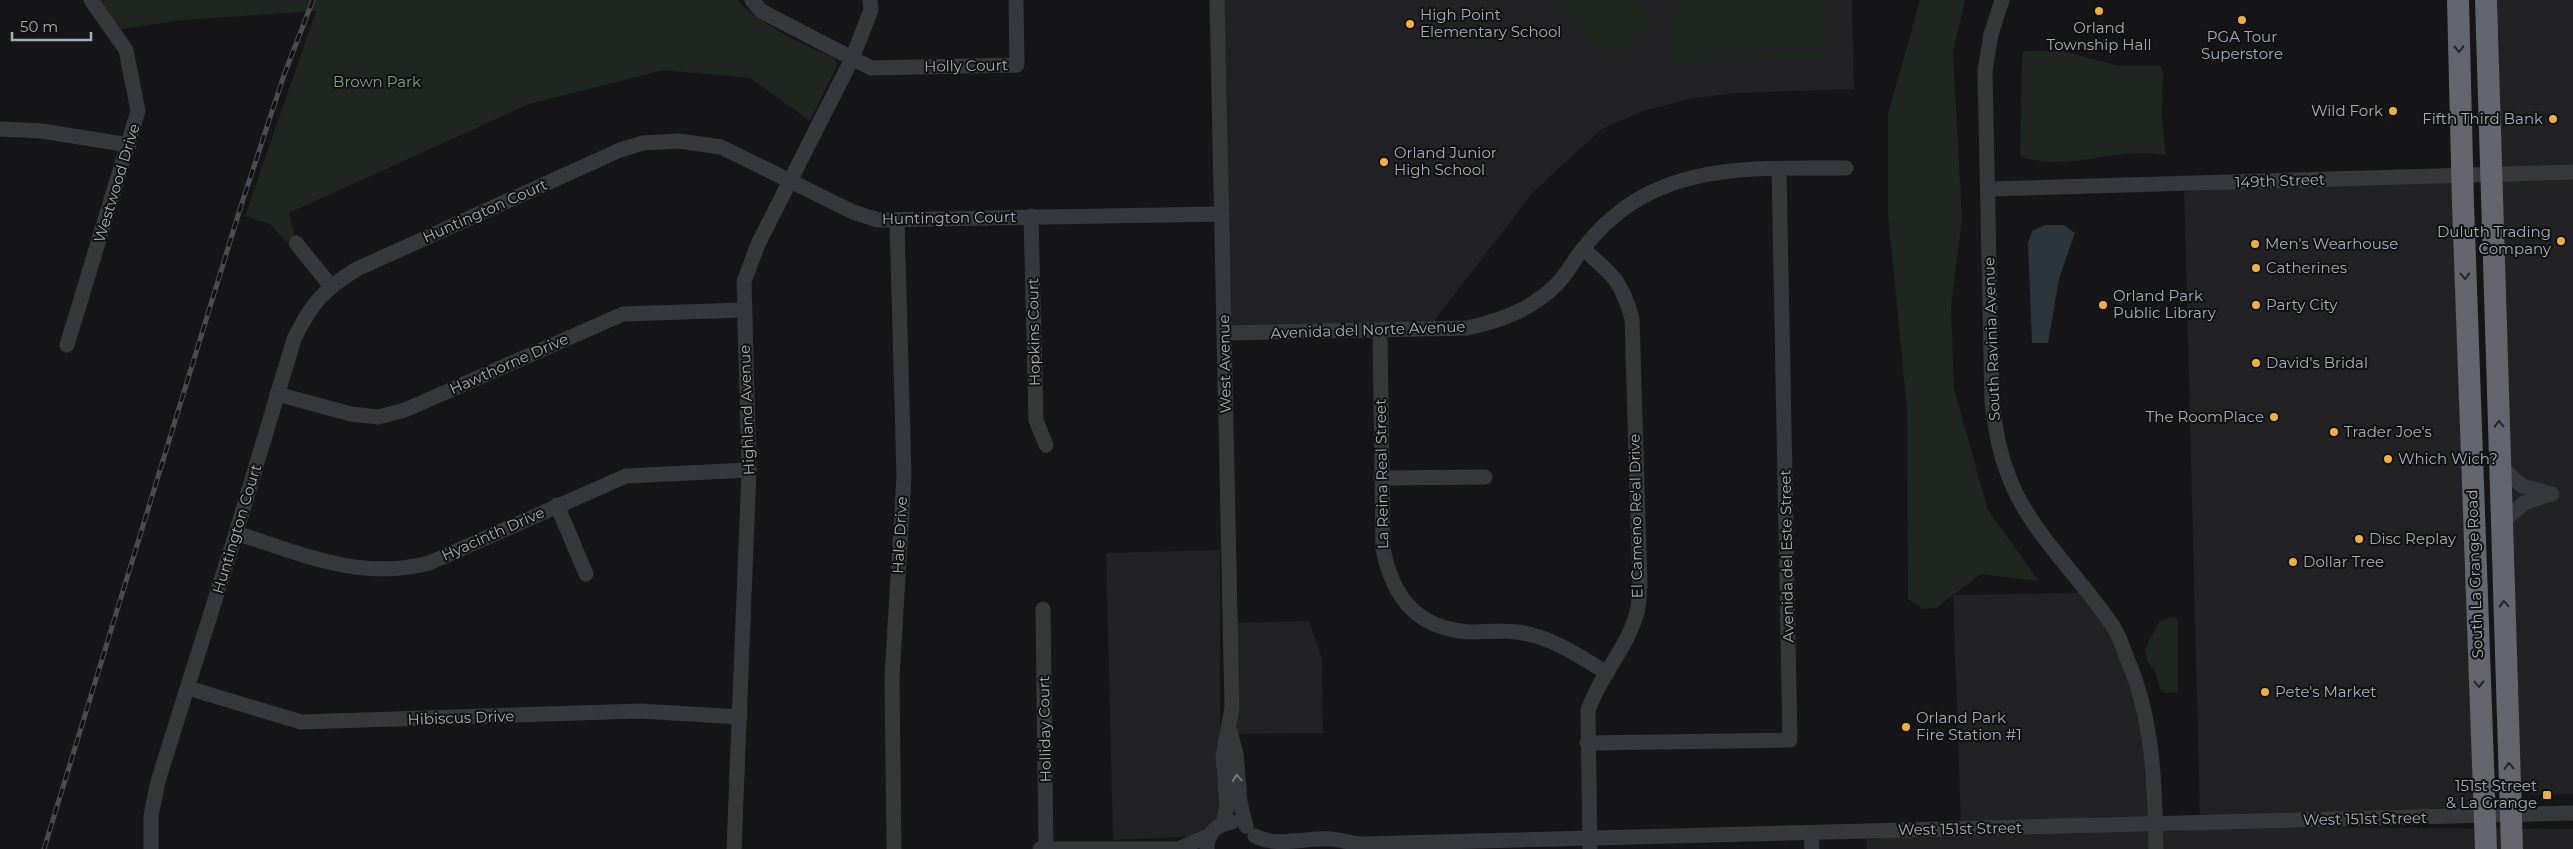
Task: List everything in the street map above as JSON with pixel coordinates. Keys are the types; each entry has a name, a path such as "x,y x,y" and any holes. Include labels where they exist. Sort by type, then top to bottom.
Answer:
{"highway":[{"name":"South La Grange Road","path":"2458,0 2462,175 2486,849"},
{"name":"South La Grange Road","path":"2486,0 2512,849"}],"street":[{"name":"Westwood Drive","path":"67,345 138,111 126,50 91,0"},
{"path":"752,0 761,11 852,59"},
{"name":"Highland Avenue","path":"734,849 749,470 744,282 749,264 852,59 871,10 870,0"},
{"name":"Holly Court","path":"852,59 871,68 1017,65 1016,0"},
{"name":"West Avenue","path":"1217,0 1232,708 1224,756 1227,806 1223,824"},
{"name":"South Ravinia Avenue","path":"2002,0 1991,34 1985,71 1992,402 2006,469 2034,522 2115,629 2132,668 2150,736 2156,849"},
{"path":"0,129 42,131 129,145"},
{"name":"Huntington Court","path":"151,849 154,799 294,339 306,314 330,285 357,269 620,150 643,143 679,141 721,147 789,182 866,218 897,220 1031,216 1222,214"},
{"name":"Avenida del Norte Avenue","path":"1224,333 1467,328 1495,322 1522,311 1556,285 1605,224 1632,203 1663,185 1696,176 1736,170 1846,168"},
{"name":"Avenida del Este Street","path":"1587,743 1790,740 1779,169"},
{"name":"149th Street","path":"1988,189 2573,172"},
{"name":"Hopkins Court","path":"1031,216 1036,420 1046,445"},
{"name":"Hale Drive","path":"894,849 892,678 904,476 897,220"},
{"path":"296,243 330,285"},
{"name":"El Cameno Re'al Drive","path":"1583,249 1616,278 1626,297 1632,318 1640,585 1637,612 1628,636 1607,673 1594,691 1588,710 1590,844"},
{"name":"Hawthorne Drive","path":"277,394 351,414 378,418 405,410 623,314 744,310"},
{"name":"La Reina Real Street","path":"1380,331 1383,549 1388,572 1395,589 1408,606 1429,623 1449,629 1518,632 1542,638 1565,648 1607,673"},
{"path":"2500,466 2522,486 2552,494 2524,503 2502,522"},
{"name":"Hyacinth Drive","path":"236,534 359,569 390,571 429,563 626,476 749,470"},
{"path":"1381,478 1485,477"},
{"path":"557,505 586,574"},
{"name":"Holliday Court","path":"1043,609 1046,849"},
{"name":"Hibiscus Drive","path":"188,688 301,722 640,711 740,717"},
{"name":"West Avenue","path":"1229,728 1236,753 1240,802 1253,837"},
{"name":"West 151st Street","path":"1223,824 1230,822 1253,837 1272,842 1334,838 1342,846 1590,844 1811,833 2485,817 2573,813"},
{"path":"1040,849 1179,849 1208,842 1223,824"},
{"path":"1811,833 1812,849"}],"shaded area":[{"path":"1224,0 1852,0 1854,89 1736,93 1689,99 1643,111 1602,129 1534,191 1424,334 1228,336"},
{"path":"2497,0 2573,0 2573,794 2538,795 2529,793 2519,781"},
{"path":"2460,178 2485,813 2200,819 2184,186"},
{"path":"2045,225 2064,225 2075,233 2059,279 2048,343 2032,343 2028,243 2032,231"},
{"path":"1220,550 1220,826 1207,836 1113,840 1106,553"},
{"path":"2081,593 2110,631 2130,675 2145,737 2151,819 1961,824 1953,595"},
{"path":"1309,621 1322,658 1323,733 1235,734 1234,623"},
{"path":"2159,826 2573,829 2573,849 2160,849"},
{"path":"2151,827 2152,849 1867,849 1866,836"}],"green space":[{"name":"Brown Park","path":"99,0 738,0 756,17 769,25 811,48 835,58 837,66 810,121 750,78 664,70 529,104 289,213 295,236 286,242 270,224 245,216 316,11 183,20 121,29"},
{"path":"1553,0 1640,0 1657,20 1607,63"},
{"path":"1670,0 1824,0 1826,59 1672,63"},
{"path":"1920,0 1965,0 1953,52 1962,219 1951,304 1954,389 1988,510 2039,581 1981,574 1936,608 1924,609 1908,599 1907,410 1888,214 1888,114"},
{"path":"2028,51 2062,51 2119,66 2160,66 2163,71 2162,119 2166,155 2135,153 2063,162 2048,162 2020,156 2022,53"},
{"path":"2176,617 2178,623 2178,692 2165,693 2160,689 2155,671 2147,661 2145,649 2159,622"}],"railway":[{"path":"44,849 240,209 284,75 313,0"}],"place":[{"name":"Orland Township Hall","path":"2099,11"},
{"name":"PGA Tour Superstore","path":"2242,20"},
{"name":"High Point Elementary School","path":"1410,24"},
{"name":"Wild Fork","path":"2393,111"},
{"name":"Fifth Third Bank","path":"2553,119"},
{"name":"Orland Junior High School","path":"1384,162"},
{"name":"Duluth Trading Company","path":"2561,241"},
{"name":"Men's Wearhouse","path":"2255,244"},
{"name":"Catherines","path":"2256,268"},
{"name":"Orland Park Public Library","path":"2103,305"},
{"name":"Party City","path":"2256,305"},
{"name":"David's Bridal","path":"2256,363"},
{"name":"The RoomPlace","path":"2274,417"},
{"name":"Trader Joe's","path":"2334,432"},
{"name":"Which Wich?","path":"2388,459"},
{"name":"Disc Replay","path":"2359,539"},
{"name":"Dollar Tree","path":"2293,562"},
{"name":"Pete's Market","path":"2265,692"},
{"name":"Orland Park Fire Station #1","path":"1906,727"},
{"name":"151st Street & La Grange","path":"2547,795"}]}
